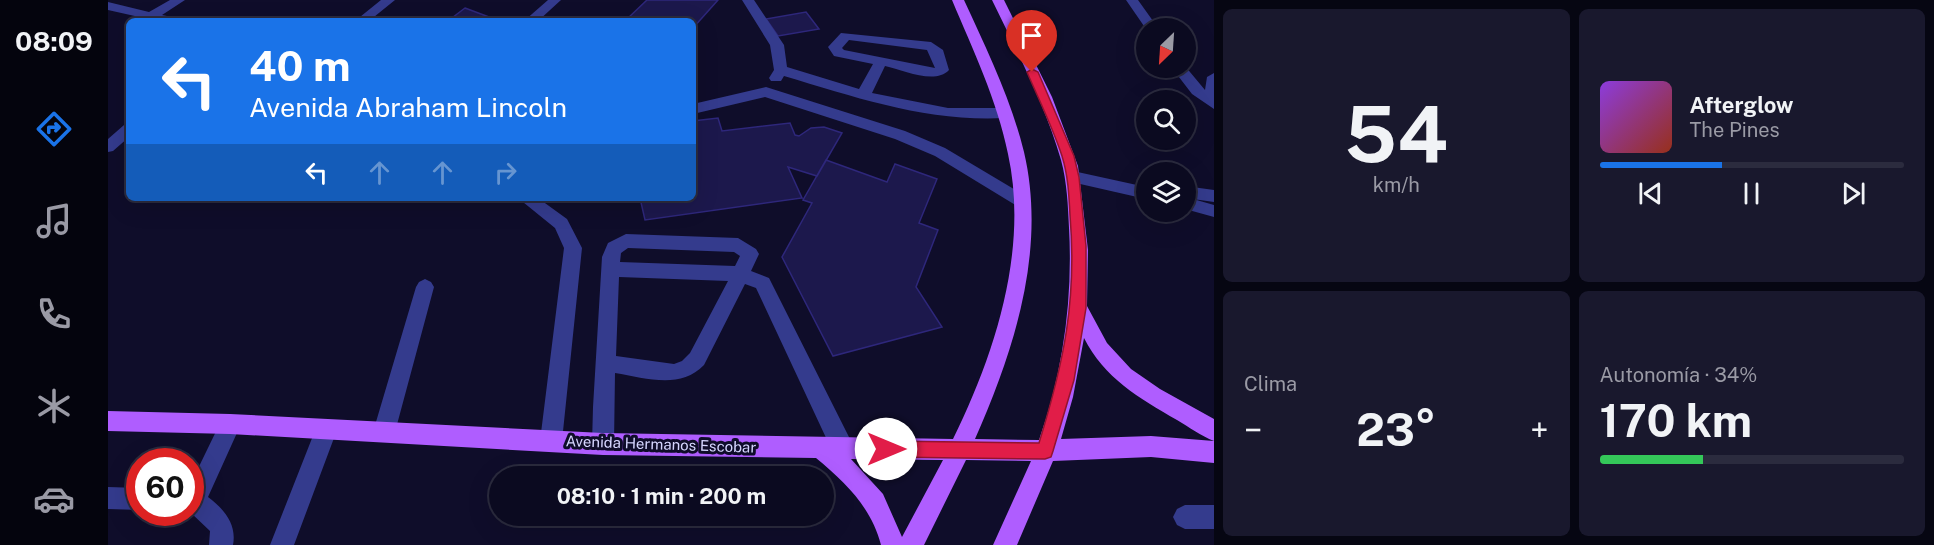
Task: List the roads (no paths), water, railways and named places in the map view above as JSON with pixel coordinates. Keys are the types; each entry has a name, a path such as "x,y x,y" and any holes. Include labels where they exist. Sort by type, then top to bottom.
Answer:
{"main road":[{"path":"912,545 961,450 1010,319 1019,272 1023,202 1016,155 997,89 958,0"},
{"path":"998,0 1050,108 1068,156 1073,177 1079,246 1078,308 1066,380 1045,451 1005,545"},
{"path":"1078,308 1101,350 1120,371 1148,393 1192,416 1214,431"},
{"name":"Avenida Hermanos Escobar","path":"108,422 230,424 603,444 1045,451 1119,446 1180,447 1214,452"},
{"path":"832,449 877,504 893,545"}],"street":[{"path":"153,15 179,0"},
{"path":"365,18 389,0"},
{"path":"534,18 555,0"},
{"path":"748,0 777,45 782,70 766,92"},
{"path":"1132,0 1145,18"},
{"path":"108,6 163,18"},
{"path":"849,35 927,45 936,50 942,70 936,73 881,61 839,53 835,47 843,37 849,35"},
{"path":"864,94 881,61"},
{"path":"782,70 938,113 963,115 1005,113"},
{"path":"1213,103 1214,77"},
{"path":"1187,78 1197,91 1213,103"},
{"path":"696,108 766,92 900,135 930,148 1023,202"},
{"path":"108,124 126,128"},
{"path":"108,147 126,132"},
{"path":"1073,177 1136,191"},
{"path":"1196,194 1214,196"},
{"path":"530,201 561,224 573,248 551,441"},
{"path":"1196,205 1214,211"},
{"path":"603,444 605,363 612,252 620,243 626,241 738,245 750,254 698,359 689,367 674,373 605,363"},
{"path":"612,269 740,274 763,283 768,289 832,449"},
{"path":"384,432 425,287"},
{"path":"204,478 230,424"},
{"path":"282,545 326,430"},
{"path":"108,498 126,499"},
{"path":"204,509 219,521 222,529 221,545"},
{"path":"1185,517 1214,517"}]}
